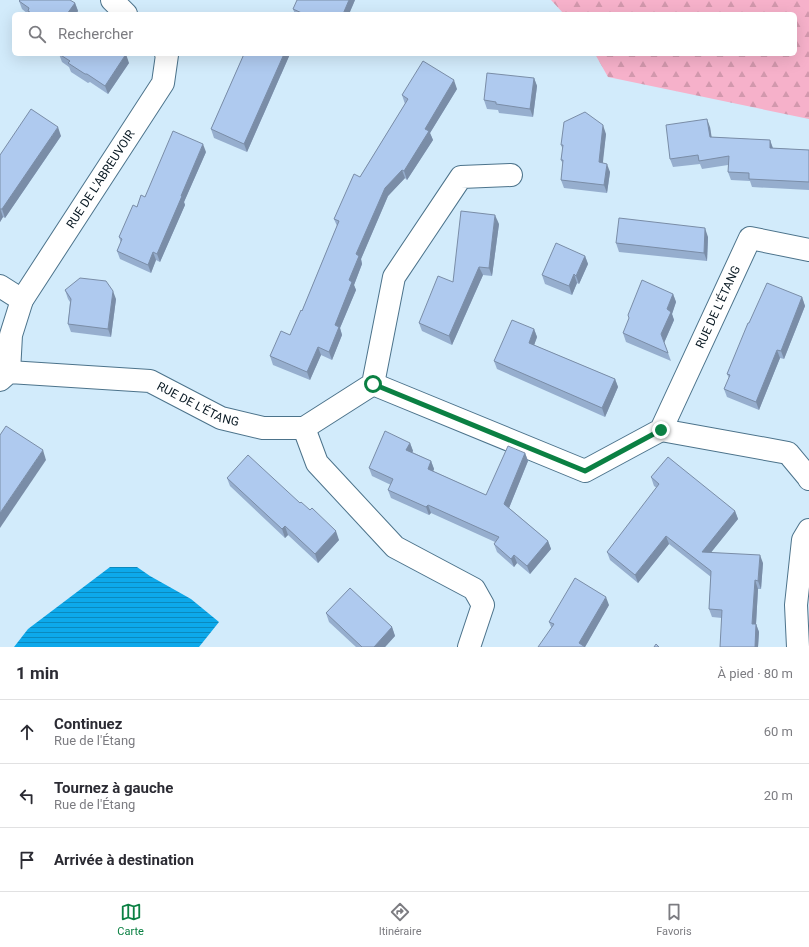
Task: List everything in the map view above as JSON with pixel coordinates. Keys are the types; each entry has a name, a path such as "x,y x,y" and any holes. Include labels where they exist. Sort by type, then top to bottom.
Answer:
{"street":[{"path":"112,0 124,12"},
{"name":"RUE DE L'ABREUVOIR","path":"5,376 11,335 22,300 163,83 167,56"},
{"path":"469,647 483,605 474,589 395,547 317,463 304,428 373,384 394,277 461,178 511,175"},
{"name":"RUE DE L'ÉTANG","path":"661,430 750,238 809,250"},
{"path":"0,286 22,300"},
{"name":"RUE DE L'ÉTANG","path":"5,376 150,381 220,418 263,428 304,428"},
{"path":"373,384 585,471 661,430 788,453 809,479"},
{"path":"798,647 796,604 803,540 809,530"}],"green space":[{"path":"551,0 809,0 809,119 608,77 596,56 797,56 797,12 562,12"}],"water":[{"path":"110,567 137,567 191,599 219,622 199,647 14,647 28,629"}],"building":[{"path":"70,0 75,3 68,12 30,12 28,11 29,8 19,1"},
{"path":"297,0 349,0 344,12 300,12 293,9"},
{"path":"62,56 125,56 105,86 68,63 70,61"},
{"path":"243,56 283,56 244,144 211,129"},
{"path":"423,61 454,80 425,129 429,131 404,171 402,170 385,188 356,254 359,256 349,280 352,282 335,325 339,327 329,352 318,347 307,372 270,356 281,331 290,335 301,310 302,311 339,221 334,219 354,174 360,177 408,99 402,95"},
{"path":"487,73 534,78 530,109 496,104 496,102 484,100"},
{"path":"31,109 58,127 2,209 0,209 0,155"},
{"path":"585,112 603,125 599,162 607,164 604,185 561,180 563,145 561,145 564,122"},
{"path":"707,119 710,137 770,140 770,148 809,150 809,182 749,179 749,173 728,172 729,156 699,161 698,155 670,159 666,125"},
{"path":"173,131 203,144 157,254 153,252 148,265 117,251 122,239 119,237 133,205 137,207 141,195 145,197"},
{"path":"461,211 495,215 489,268 479,267 449,336 419,323 438,276 453,282"},
{"path":"619,218 705,228 704,253 616,243"},
{"path":"556,243 585,256 576,276 574,274 569,286 542,275"},
{"path":"80,278 106,281 113,291 108,329 68,324 71,299 65,290"},
{"path":"642,280 673,294 667,309 671,312 661,334 668,353 623,333 629,318 628,315"},
{"path":"767,283 802,297 781,351 777,350 756,402 724,389 730,375 727,374 748,323"},
{"path":"512,320 534,329 529,343 615,379 602,408 494,361"},
{"path":"6,426 43,450 0,513 0,435"},
{"path":"385,431 410,443 406,450 431,461 428,469 486,495 508,446 525,453 504,504 548,541 527,566 514,555 511,559 494,544 499,537 428,505 426,507 388,490 393,479 369,468"},
{"path":"248,455 300,503 301,502 310,510 312,508 336,531 315,554 285,526 282,529 227,478"},
{"path":"668,457 735,511 702,552 760,555 758,581 755,580 752,624 756,624 755,647 720,647 722,610 709,609 711,571 666,536 635,575 607,552 659,484 651,477"},
{"path":"575,578 606,597 579,643 585,647 538,647 554,624 549,622"},
{"path":"350,588 392,627 374,647 362,647 326,613"}],"route":[{"path":"373,384 585,471 661,430"}]}
